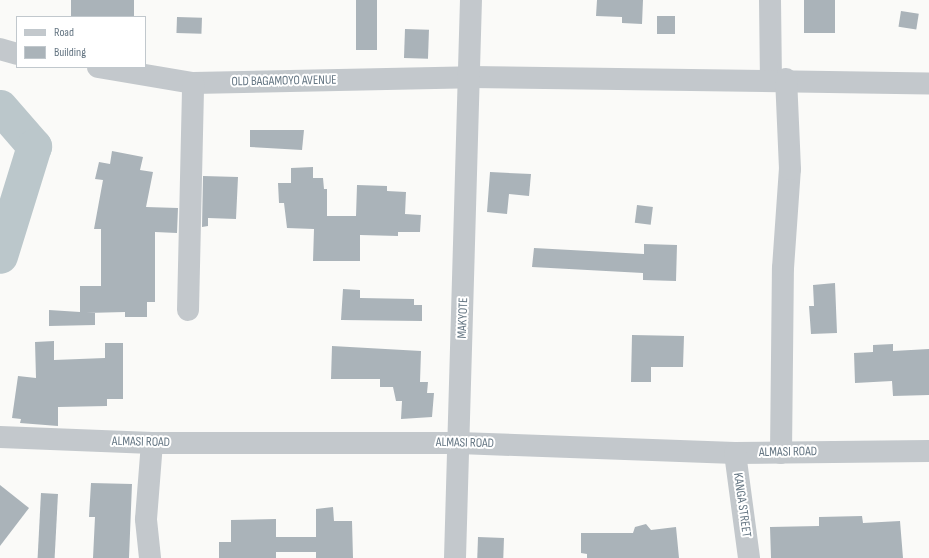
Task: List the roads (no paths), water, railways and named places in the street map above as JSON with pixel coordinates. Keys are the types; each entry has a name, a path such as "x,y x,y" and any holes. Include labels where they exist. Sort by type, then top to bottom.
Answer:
{"street":[{"name":"MAKYOTE","path":"455,558 471,77 472,0"},
{"path":"770,0 778,79 790,169 783,268 781,452"},
{"path":"0,49 16,54"},
{"name":"OLD BAGAMOYO AVENUE","path":"104,68 193,83 471,77 778,79 929,83"},
{"path":"188,310 193,83"},
{"name":"ALMASI ROAD","path":"0,437 152,443 459,443 735,453 929,451"},
{"path":"150,558 146,518 152,443"},
{"name":"KANGA STREET","path":"735,453 749,558"}],"waterway":[{"path":"0,107 34,146 0,256"}]}
